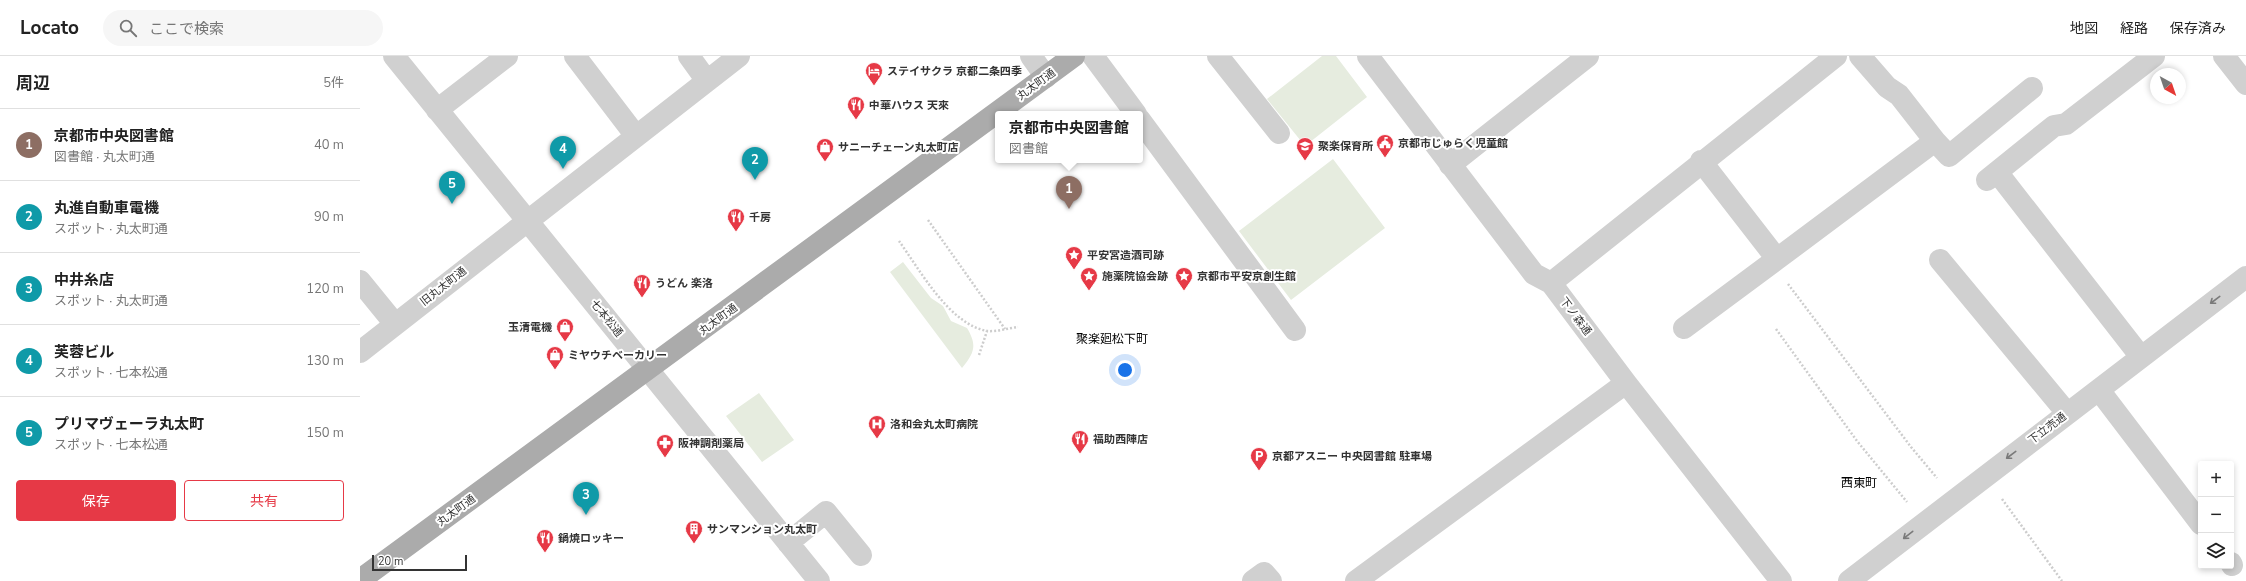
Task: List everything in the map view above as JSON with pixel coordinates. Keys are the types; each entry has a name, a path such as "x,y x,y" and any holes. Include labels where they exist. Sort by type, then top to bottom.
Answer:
{"main road":[{"name":"丸太町通","path":"999,111 1074,56"},
{"name":"丸太町通","path":"360,580 995,114"}],"street":[{"name":"七本松通","path":"394,56 526,220 649,369 819,581"},
{"path":"437,110 507,56"},
{"path":"575,56 636,136"},
{"path":"689,56 707,81"},
{"name":"旧丸太町通","path":"360,352 526,220 739,56"},
{"path":"1031,56 1046,76"},
{"path":"1093,56 1134,111"},
{"path":"1218,56 1279,133"},
{"name":"下ノ森通","path":"1368,56 1534,274 1551,283 1626,383 1781,581"},
{"path":"1450,165 1588,56"},
{"path":"1551,283 1701,161 1836,56"},
{"path":"1860,56 1887,87 1899,95 1935,141 1949,156 2032,88"},
{"path":"2140,358 1992,176 2054,126 2066,124 2154,56"},
{"path":"2224,56 2246,84"},
{"path":"1143,124 1295,330"},
{"path":"1684,328 1935,141"},
{"path":"1701,161 1775,261"},
{"path":"1940,260 2067,413"},
{"name":"下立売通","path":"1849,581 1984,476 2246,277"},
{"path":"360,282 395,324"},
{"path":"1356,581 1626,383"},
{"path":"2099,390 2198,520"},
{"path":"788,543 826,512 861,555"},
{"path":"1253,581 1264,573 1271,581"}],"path":[{"path":"928,220 1005,329"},
{"path":"899,241 944,303 963,321 988,331 1018,327"},
{"path":"1775,261 1911,447 1955,499"},
{"path":"1776,329 1857,441 1923,523"},
{"path":"979,355 988,331"},
{"path":"1984,476 2062,581"}],"shaded area":[{"path":"1322,56 1336,56 1367,97 1305,146 1267,99"},
{"path":"1333,159 1385,228 1291,300 1239,231"},
{"path":"903,262 931,298 943,306 951,321 967,328 972,339 973,348 970,357 962,368 890,272"},
{"path":"759,393 794,440 762,462 726,416"}],"place":[{"name":"ステイサクラ 京都二条四季","path":"874,86"},
{"name":"中華ハウス 天來","path":"856,120"},
{"name":"京都市じゅらく児童館","path":"1385,158"},
{"name":"聚楽保育所","path":"1305,161"},
{"name":"サニーチェーン丸太町店","path":"825,162"},
{"name":"芙蓉ビル","path":"563,169"},
{"name":"丸進自動車電機","path":"755,180"},
{"name":"プリマヴェーラ丸太町","path":"452,204"},
{"name":"京都市中央図書館","path":"1069,209"},
{"name":"千房","path":"736,232"},
{"name":"平安宮造酒司跡","path":"1074,270"},
{"name":"施薬院協会跡","path":"1089,291"},
{"name":"京都市平安京創生館","path":"1184,291"},
{"name":"うどん 楽洛","path":"642,298"},
{"name":"玉清電機","path":"565,342"},
{"name":"ミヤウチベーカリー","path":"555,370"},
{"name":"洛和会丸太町病院","path":"877,439"},
{"name":"福助西陣店","path":"1080,454"},
{"name":"阪神調剤薬局","path":"665,458"},
{"name":"京都アスニー 中央図書館 駐車場","path":"1259,471"},
{"name":"中井糸店","path":"586,515"},
{"name":"サンマンション丸太町","path":"694,544"},
{"name":"鍋焼ロッキー","path":"545,553"}],"district":[{"name":"聚楽廻松下町","path":"1112,339"},
{"name":"西東町","path":"1859,483"}]}
